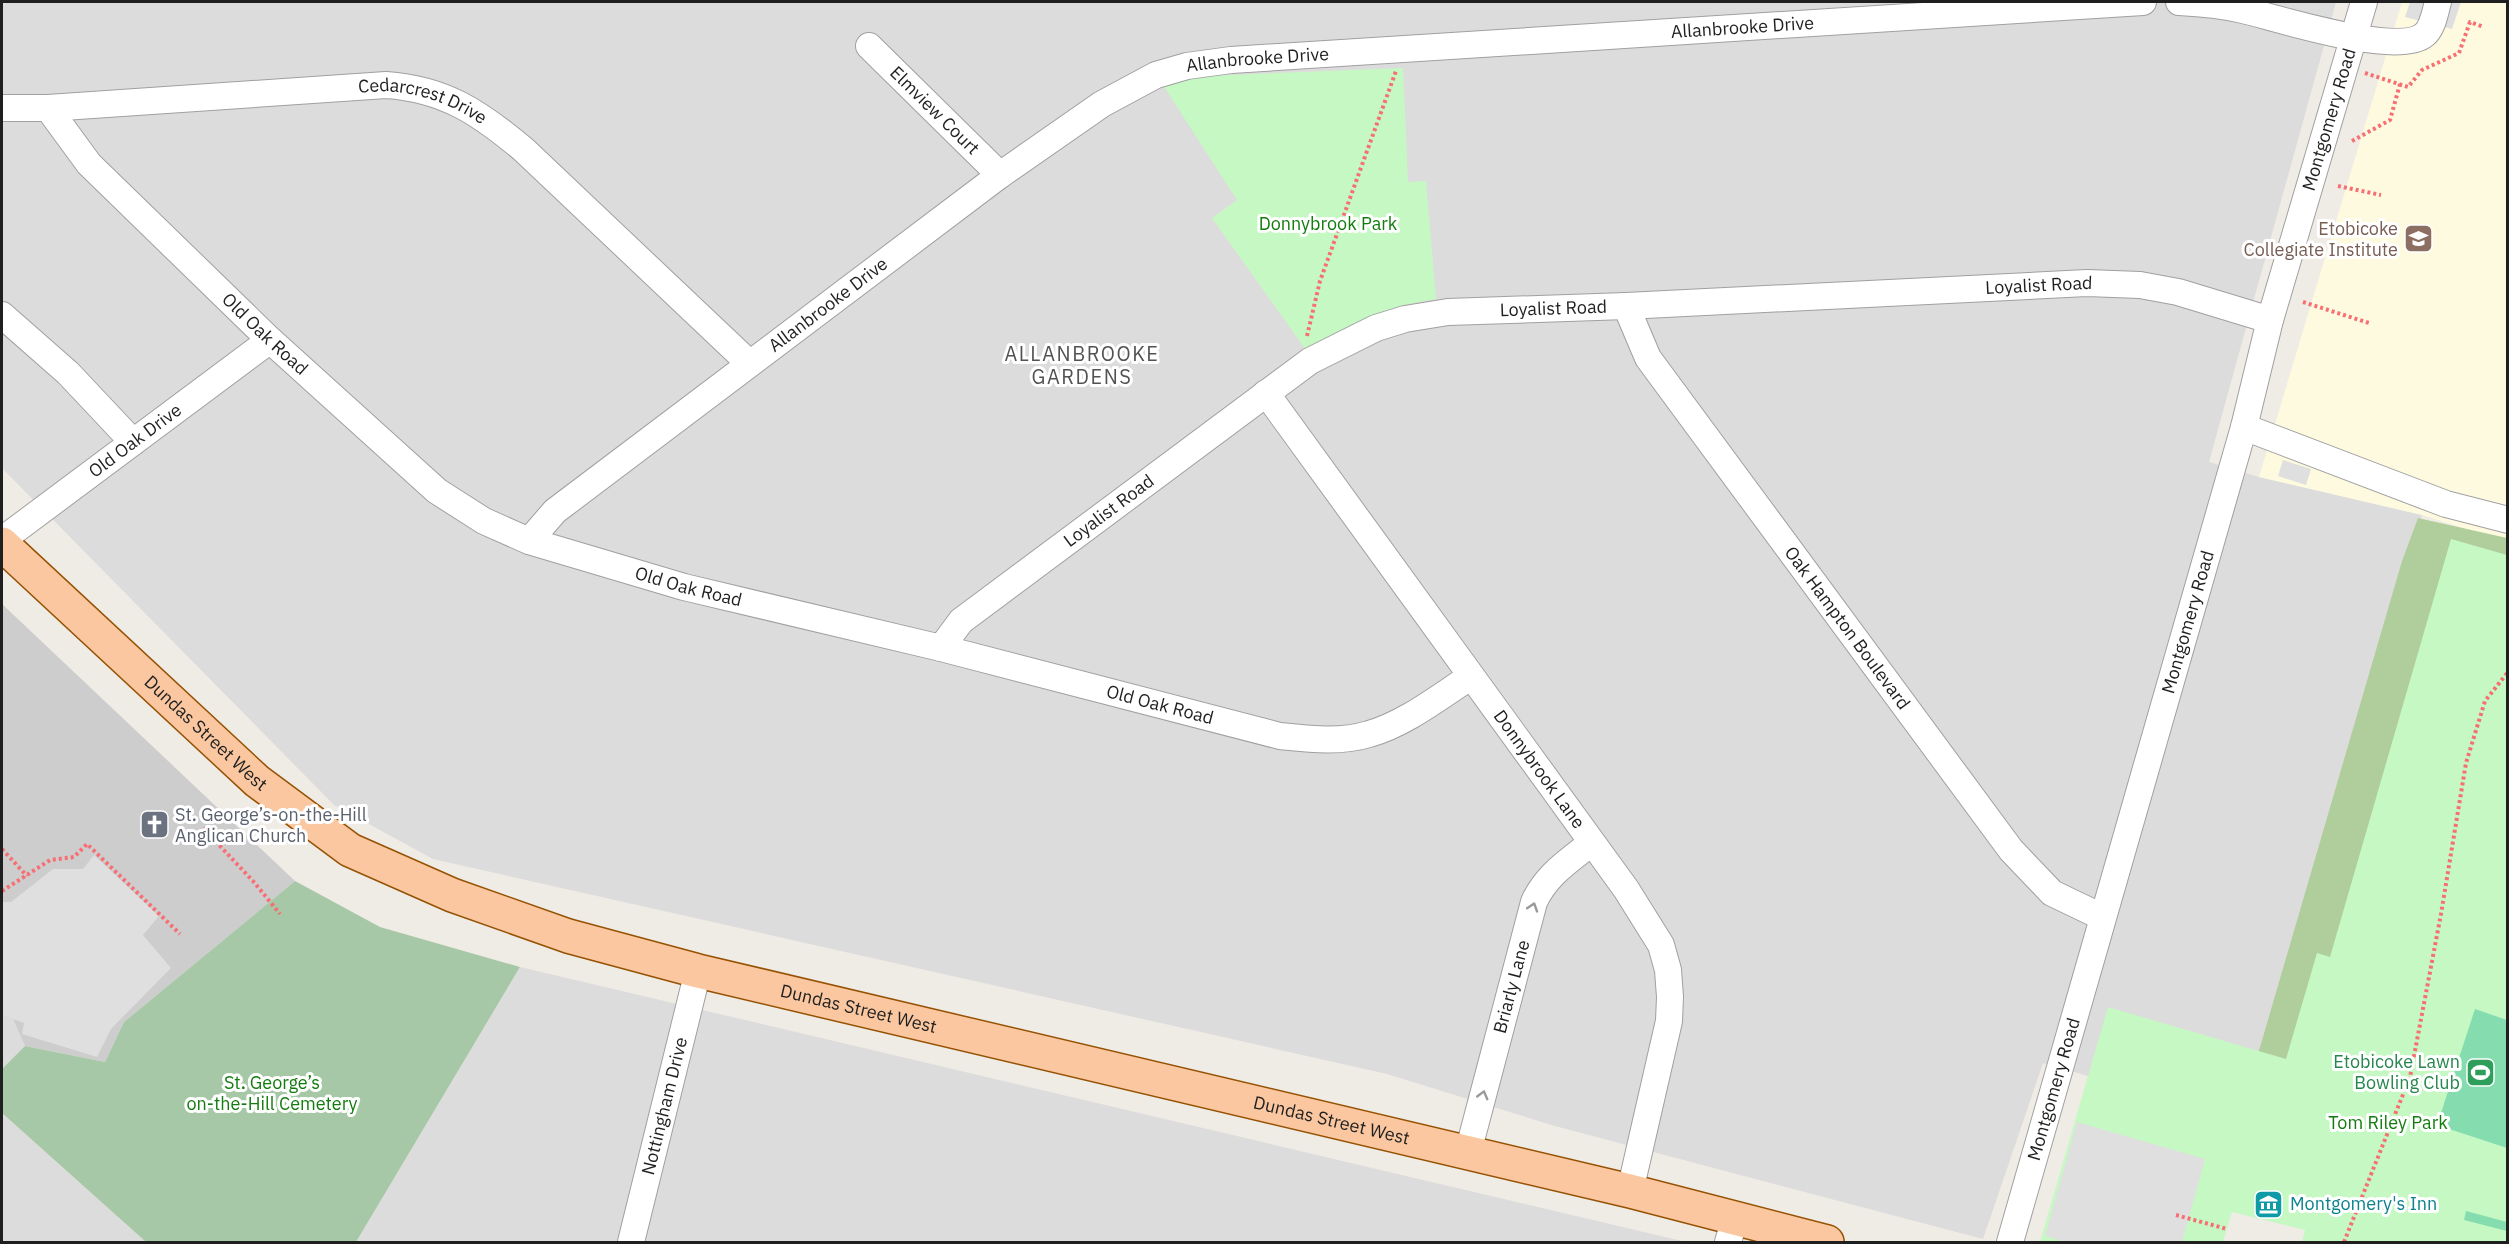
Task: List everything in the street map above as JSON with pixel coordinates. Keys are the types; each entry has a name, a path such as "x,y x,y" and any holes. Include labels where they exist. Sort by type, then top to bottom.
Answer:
{"main road":[{"name":"Dundas Street West","path":"2,542 257,781 350,850 452,895 568,936 698,971 1630,1191 1732,1231 1827,1242"}],"street":[{"name":"Allanbrooke Drive","path":"529,541 555,511 1000,175 1102,104 1156,75 1187,66 1231,60 1403,51 2143,2"},
{"path":"2179,2 2241,9 2353,38 2414,39 2425,35 2432,24 2438,2"},
{"name":"Montgomery Road","path":"2010,1242 2244,427 2270,320 2364,2"},
{"name":"Elmview Court","path":"869,46 1000,175"},
{"name":"Cedarcrest Drive","path":"2,108 48,108 386,85 414,87 445,97 489,120 524,150 749,363"},
{"name":"Old Oak Road","path":"48,108 89,164 270,340 437,491 484,521 529,541 684,587 941,648 1280,736 1314,740 1368,735 1387,727 1470,677"},
{"name":"Loyalist Road","path":"941,648 961,621 1310,361 1376,328 1425,315 1448,312 2109,284 2178,292 2270,320"},
{"name":"Oak Hampton Boulevard","path":"1626,306 1648,358 2012,850 2052,894 2102,917"},
{"path":"2,315 68,373 133,442"},
{"name":"Old Oak Drive","path":"2,542 270,340"},
{"name":"Donnybrook Lane","path":"1266,393 1650,924 1661,945 1668,970 1669,1021 1630,1191"},
{"path":"2244,427 2446,504 2508,520"},
{"name":"Briarly Lane","path":"1468,1152 1534,902 1543,884 1552,873 1591,843"},
{"name":"Nottingham Drive","path":"631,1242 698,971"}],"path":[{"path":"2369,76 2409,87 2422,70 2459,53 2470,22 2484,27"},
{"path":"1310,361 1307,328 1316,294 1350,191 1403,51"},
{"path":"2352,141 2390,120 2400,84"},
{"path":"2338,186 2381,195"},
{"path":"2303,302 2369,323"},
{"path":"2344,1242 2410,1077 2441,914 2466,763 2485,701 2508,672"},
{"path":"203,828 254,881 280,915"},
{"path":"2,891 55,858 74,857 87,844 180,934"},
{"path":"2,849 27,876"},
{"path":"2176,1215 2227,1229"}],"shaded area":[{"path":"2,2 2336,2 2209,462 2259,477 2422,515 2240,1120 2043,1063 1983,1239 1555,1126 1387,1074 433,859 334,805 2,468"},
{"name":"Etobicoke Collegiate Institute","path":"2402,2 2507,2 2507,542 2422,515 2259,477"},
{"path":"2410,2 2461,2 2452,29 2405,17"},
{"path":"2283,460 2311,469 2306,485 2278,476"},
{"path":"2,604 295,881 124,1022 105,1062 25,1046 13,1019 2,1015"},
{"path":"94,855 159,916 143,935 171,968 111,1029 97,1057 22,1034 24,1023 2,1015 2,902 11,902 53,869 83,869"},
{"path":"520,967 1686,1242 356,1242"},
{"path":"2,1015 13,1019 25,1046 2,1069"},
{"path":"2,1113 146,1242 2,1242"},
{"path":"2077,1122 2205,1159 2182,1242 2066,1242 2045,1236"}],"green space":[{"name":"Donnybrook Park","path":"1403,68 1408,182 1426,181 1436,299 1401,306 1368,317 1306,350 1212,218 1237,200 1163,85 1205,76"},
{"path":"2418,518 2507,538 2507,849 2476,991 2251,1078 2402,561"},
{"name":"Tom Riley Park","path":"2451,539 2507,555 2507,1242 2302,1242 2305,1230 2232,1212 2223,1242 2040,1242 2108,1007 2286,1059 2317,953 2330,957"},
{"name":"St. George’s on-the-Hill Cemetery","path":"295,881 380,927 520,967 356,1242 146,1242 2,1113 2,1069 25,1046 105,1062 124,1022"},
{"name":"Etobicoke Lawn Bowling Club","path":"2475,1009 2507,1020 2507,1148 2437,1125"},
{"path":"2466,1211 2507,1222 2507,1231 2464,1220"}],"place":[{"name":"Etobicoke Collegiate Institute","path":"2419,239"},
{"name":"St. George’s-on-the-Hill Anglican Church","path":"154,825"},
{"name":"Etobicoke Lawn Bowling Club","path":"2481,1072"},
{"name":"Montgomery's Inn","path":"2269,1204"}],"district":[{"name":"ALLANBROOKE GARDENS","path":"1082,366"}]}
